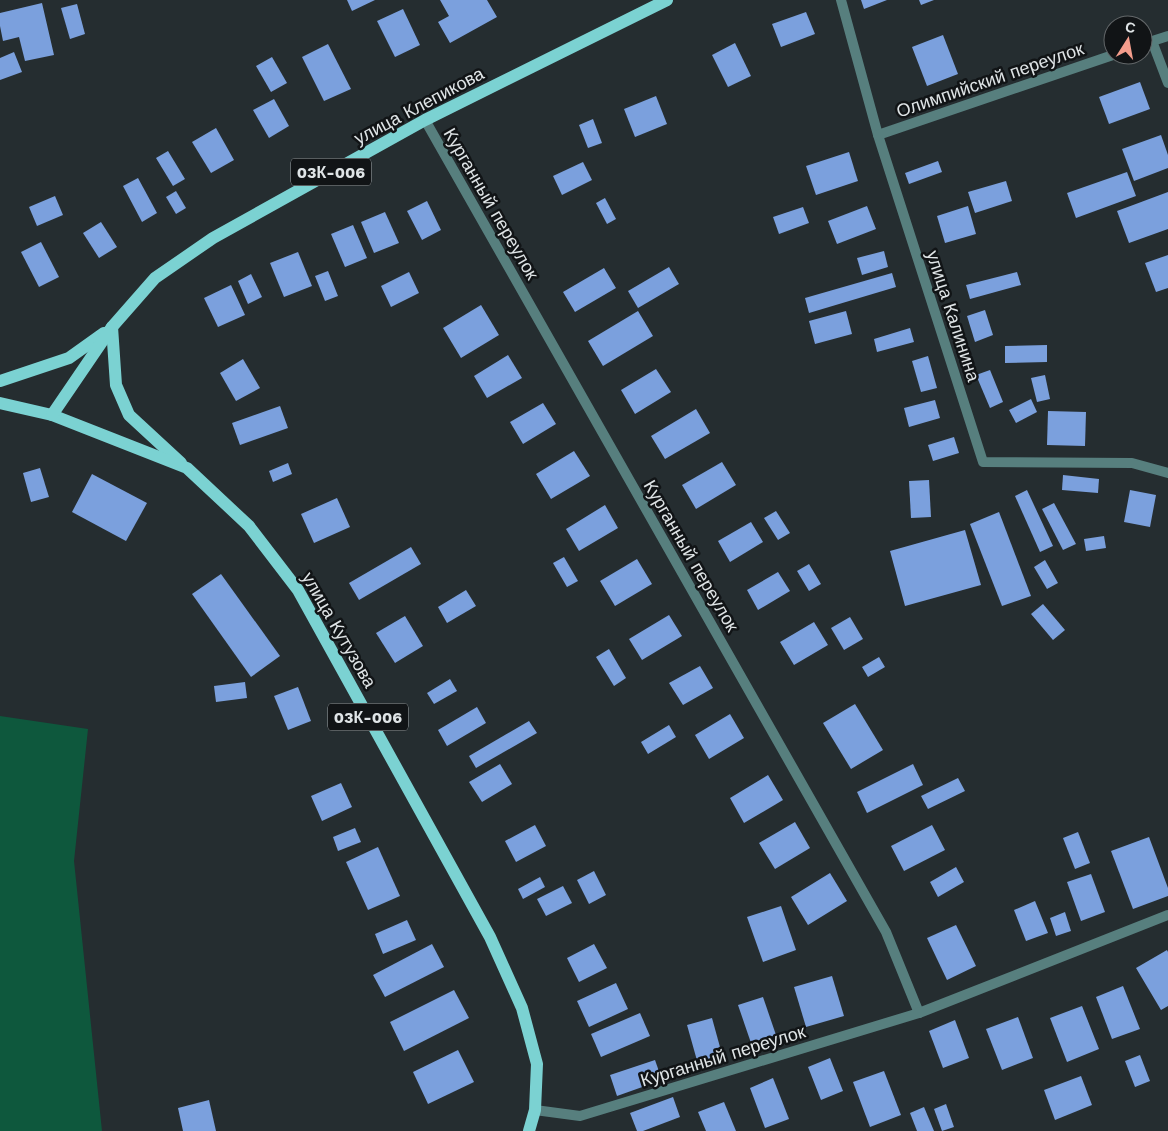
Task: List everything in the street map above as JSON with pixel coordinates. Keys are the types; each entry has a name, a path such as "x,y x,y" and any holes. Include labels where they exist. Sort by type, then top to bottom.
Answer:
{"main road":[{"name":"улица Клепикова","path":"52,415 112,327 155,278 213,238 424,120 667,0"},
{"path":"0,381 69,358 112,327"},
{"path":"112,327 116,385 129,415 187,468"},
{"path":"0,403 52,415"},
{"name":"улица Кутузова","path":"52,415 187,468 249,526 298,590 490,938 522,1008 537,1064 535,1110 529,1131"}],"street":[{"name":"улица Калинина","path":"842,0 878,135 983,462 1132,463 1168,473"},
{"path":"1153,41 1168,36"},
{"path":"1153,54 1168,83"},
{"name":"Олимпийский переулок","path":"878,135 1103,57"},
{"name":"Курганный переулок","path":"424,120 886,932 919,1013"},
{"name":"Курганный переулок","path":"535,1110 580,1116 919,1013 1168,914"}],"green space":[{"path":"0,716 88,729 74,861 102,1131 0,1131"}],"building":[{"path":"347,0 375,0 352,11"},
{"path":"440,0 487,0 497,17 450,43 438,22 449,16"},
{"path":"861,0 887,0 864,9"},
{"path":"919,0 934,0 921,5"},
{"path":"42,3 54,55 25,61 19,37 3,41 0,13"},
{"path":"77,4 85,34 70,39 61,8"},
{"path":"403,9 420,45 395,57 377,21"},
{"path":"806,12 815,34 781,47 772,24"},
{"path":"943,35 958,74 927,86 912,47"},
{"path":"735,43 751,76 728,87 712,55"},
{"path":"328,44 351,89 324,101 302,57"},
{"path":"14,52 22,72 0,80 0,58"},
{"path":"272,57 287,83 271,92 256,66"},
{"path":"1140,82 1150,109 1109,124 1099,97"},
{"path":"656,96 667,124 635,137 624,109"},
{"path":"274,99 289,126 269,138 253,110"},
{"path":"593,119 602,143 588,148 579,125"},
{"path":"216,128 234,160 211,173 192,142"},
{"path":"1161,135 1168,155 1168,168 1134,181 1122,149"},
{"path":"168,151 185,179 173,186 156,158"},
{"path":"849,152 858,181 816,195 806,166"},
{"path":"938,161 942,172 909,184 905,173"},
{"path":"583,162 592,180 562,195 553,176"},
{"path":"1127,172 1136,196 1076,218 1067,193"},
{"path":"138,178 157,213 142,222 123,186"},
{"path":"1006,181 1012,201 975,213 968,192"},
{"path":"176,191 186,208 176,214 166,197"},
{"path":"1168,192 1168,229 1129,243 1117,211"},
{"path":"55,196 63,215 37,226 29,207"},
{"path":"605,198 616,219 607,224 596,203"},
{"path":"427,201 441,230 422,240 407,211"},
{"path":"867,206 876,229 837,244 828,221"},
{"path":"968,206 976,234 945,243 937,216"},
{"path":"803,207 809,223 779,234 773,217"},
{"path":"385,212 399,243 374,253 361,222"},
{"path":"101,222 117,247 99,258 83,233"},
{"path":"353,225 367,258 345,267 331,234"},
{"path":"41,242 59,277 39,287 21,252"},
{"path":"884,251 888,267 862,275 857,258"},
{"path":"298,252 312,286 284,297 270,263"},
{"path":"1168,255 1168,288 1156,292 1145,263"},
{"path":"669,267 679,284 638,308 628,291"},
{"path":"604,268 616,288 575,312 563,292"},
{"path":"328,271 338,296 325,301 315,276"},
{"path":"409,272 419,293 391,307 381,286"},
{"path":"1017,272 1021,285 970,299 966,285"},
{"path":"892,273 896,287 809,313 805,298"},
{"path":"251,274 262,297 248,304 238,281"},
{"path":"231,285 245,315 218,327 204,298"},
{"path":"481,305 499,335 461,358 443,328"},
{"path":"985,310 993,335 975,342 967,316"},
{"path":"638,311 653,336 603,366 588,341"},
{"path":"846,311 852,334 815,344 809,321"},
{"path":"910,328 914,342 877,352 874,339"},
{"path":"1047,345 1047,362 1005,363 1005,346"},
{"path":"508,355 522,378 487,398 474,376"},
{"path":"928,356 937,388 921,392 912,361"},
{"path":"243,359 260,388 236,401 220,373"},
{"path":"656,369 671,392 635,414 621,390"},
{"path":"990,370 1003,402 990,408 976,375"},
{"path":"1045,375 1050,399 1037,402 1031,378"},
{"path":"1031,399 1037,412 1016,423 1009,410"},
{"path":"935,400 940,418 909,427 904,408"},
{"path":"543,403 556,424 523,444 510,422"},
{"path":"280,406 288,428 240,445 232,423"},
{"path":"696,409 710,433 665,459 651,436"},
{"path":"1048,411 1086,412 1085,446 1047,445"},
{"path":"954,437 959,453 933,461 928,445"},
{"path":"574,451 590,476 551,499 536,474"},
{"path":"722,462 736,485 696,509 682,485"},
{"path":"288,463 292,474 273,482 269,471"},
{"path":"40,468 49,497 31,502 23,473"},
{"path":"92,474 147,503 126,541 72,512"},
{"path":"1063,475 1099,479 1098,493 1062,490"},
{"path":"929,480 931,517 911,518 909,481"},
{"path":"1027,490 1053,546 1040,552 1015,496"},
{"path":"1130,490 1156,495 1150,527 1124,522"},
{"path":"337,498 350,527 314,543 301,514"},
{"path":"1054,503 1076,544 1063,550 1042,509"},
{"path":"605,505 618,528 579,551 566,529"},
{"path":"776,511 790,533 778,540 764,518"},
{"path":"999,512 1031,596 1002,606 970,524"},
{"path":"751,522 763,542 730,562 718,541"},
{"path":"965,530 981,585 905,606 890,551"},
{"path":"1104,536 1106,548 1086,551 1084,539"},
{"path":"411,547 421,564 359,600 349,583"},
{"path":"564,557 578,581 567,587 553,563"},
{"path":"637,559 652,584 615,606 600,581"},
{"path":"1045,560 1058,583 1047,589 1034,567"},
{"path":"809,564 821,584 809,591 797,571"},
{"path":"778,572 790,591 758,610 747,590"},
{"path":"221,574 280,656 251,677 192,594"},
{"path":"466,590 476,606 447,623 438,607"},
{"path":"1043,604 1065,630 1053,640 1031,614"},
{"path":"669,615 682,636 642,660 629,639"},
{"path":"405,616 423,646 395,663 376,633"},
{"path":"850,617 863,639 844,650 831,628"},
{"path":"814,622 828,645 794,665 780,642"},
{"path":"609,649 626,678 614,686 596,657"},
{"path":"879,657 885,667 868,677 862,667"},
{"path":"700,666 713,688 683,705 669,683"},
{"path":"450,679 457,691 434,704 427,693"},
{"path":"245,682 247,698 216,702 214,686"},
{"path":"298,687 311,721 288,730 274,696"},
{"path":"855,704 883,750 851,769 823,723"},
{"path":"477,707 486,723 447,746 438,730"},
{"path":"730,714 744,738 709,759 695,735"},
{"path":"529,721 537,733 476,768 469,756"},
{"path":"669,725 676,737 648,754 641,742"},
{"path":"500,764 512,784 482,802 469,782"},
{"path":"913,764 923,785 867,813 857,792"},
{"path":"768,775 783,800 744,823 730,798"},
{"path":"958,778 965,791 928,809 921,796"},
{"path":"341,783 352,807 322,821 311,796"},
{"path":"795,822 810,848 775,869 759,843"},
{"path":"535,825 546,846 516,862 505,841"},
{"path":"932,825 945,850 904,871 891,846"},
{"path":"355,828 361,842 338,851 333,837"},
{"path":"1078,832 1090,863 1075,869 1063,838"},
{"path":"1149,837 1168,888 1168,896 1133,909 1111,851"},
{"path":"378,847 400,896 368,910 346,862"},
{"path":"956,867 964,882 938,897 930,882"},
{"path":"594,871 606,895 589,904 577,880"},
{"path":"830,873 847,901 808,925 791,897"},
{"path":"1091,874 1105,912 1081,921 1067,882"},
{"path":"540,877 545,887 523,899 518,889"},
{"path":"563,886 572,903 546,916 537,899"},
{"path":"1035,901 1048,933 1026,941 1014,910"},
{"path":"781,906 796,950 763,962 747,917"},
{"path":"1065,912 1071,931 1056,936 1050,918"},
{"path":"407,920 416,940 383,954 375,934"},
{"path":"956,925 976,966 947,980 927,938"},
{"path":"432,944 444,967 385,997 373,975"},
{"path":"594,944 607,968 579,982 567,958"},
{"path":"1167,950 1168,1006 1161,1010 1136,968"},
{"path":"832,976 844,1016 806,1027 794,987"},
{"path":"616,983 628,1009 589,1027 577,1001"},
{"path":"1123,986 1140,1029 1112,1039 1096,997"},
{"path":"454,990 469,1018 404,1051 390,1022"},
{"path":"763,997 776,1035 751,1043 738,1005"},
{"path":"1082,1006 1099,1049 1067,1062 1050,1018"},
{"path":"640,1013 650,1036 601,1057 591,1034"},
{"path":"1018,1017 1033,1058 1002,1070 986,1029"},
{"path":"712,1018 723,1058 698,1064 687,1025"},
{"path":"955,1020 969,1058 943,1068 929,1031"},
{"path":"458,1050 474,1082 428,1104 413,1072"},
{"path":"1140,1055 1150,1081 1135,1087 1125,1061"},
{"path":"830,1058 843,1091 821,1100 808,1067"},
{"path":"655,1060 662,1080 617,1096 610,1075"},
{"path":"884,1071 901,1115 870,1127 853,1082"},
{"path":"1081,1076 1092,1105 1055,1120 1044,1090"},
{"path":"773,1078 789,1119 765,1128 750,1088"},
{"path":"673,1097 680,1117 643,1131 637,1131 630,1113"},
{"path":"209,1100 216,1131 183,1131 178,1108"},
{"path":"724,1102 736,1131 706,1131 698,1112"},
{"path":"946,1104 954,1127 942,1131 934,1109"},
{"path":"924,1107 934,1131 917,1131 910,1113"}]}
